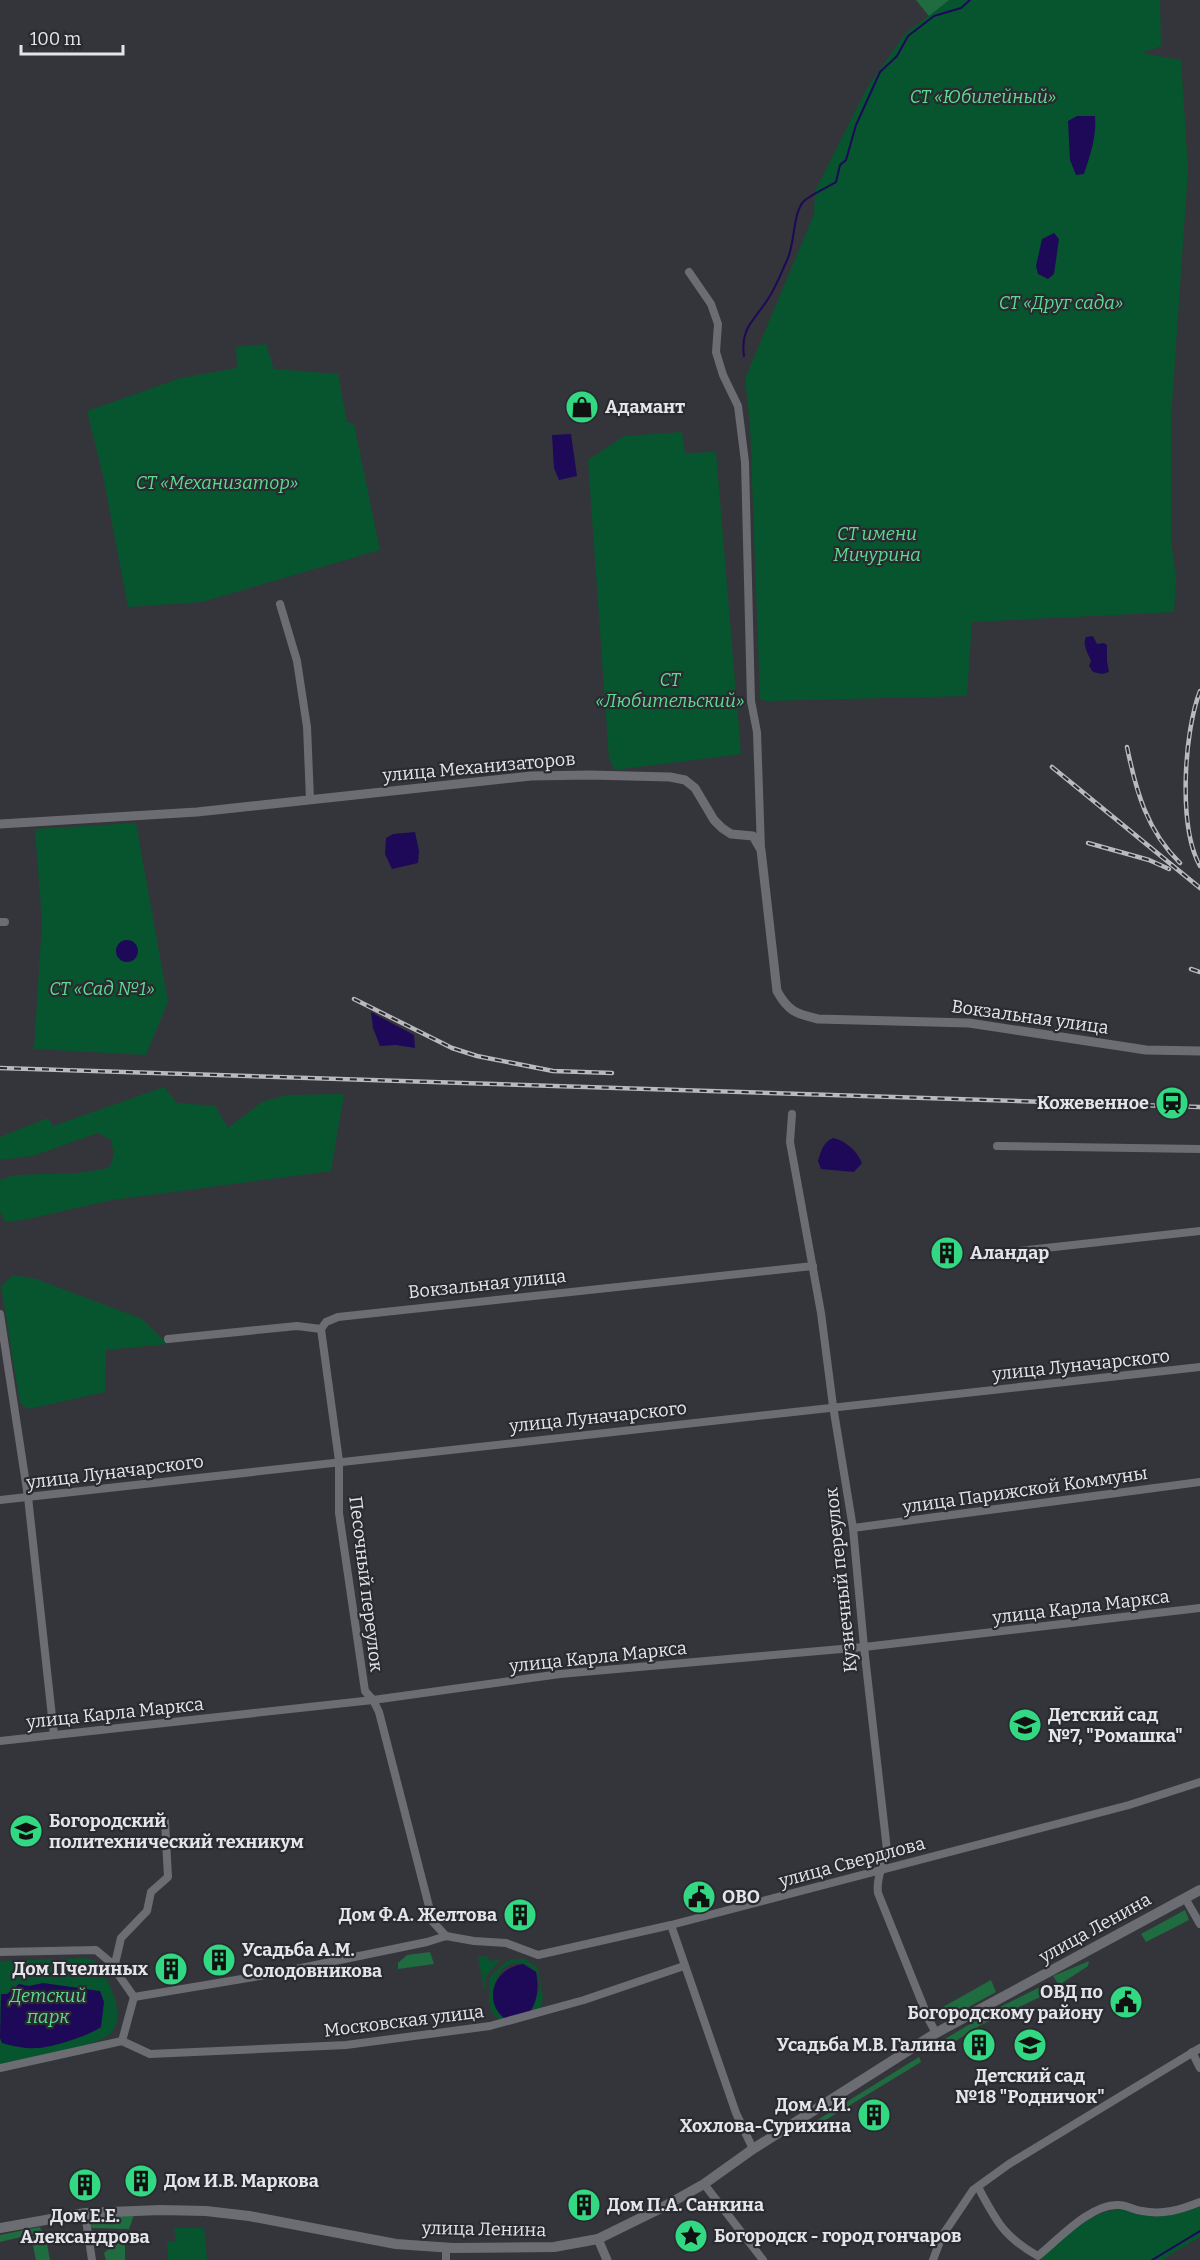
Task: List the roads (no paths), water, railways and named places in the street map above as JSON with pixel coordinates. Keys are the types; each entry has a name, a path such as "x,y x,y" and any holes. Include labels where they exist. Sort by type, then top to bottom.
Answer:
{"main road":[{"name":"улица Ленина","path":"0,2228 85,2213 132,2210 206,2211 249,2216 396,2244 446,2248 554,2247 598,2239 704,2184 753,2149 936,2033 1200,1890"}],"street":[{"path":"689,272 711,304 718,324 716,352 723,375 738,406 745,462 751,701 757,732 761,850"},
{"path":"280,604 297,661 308,728 310,799"},
{"name":"улица Механизаторов","path":"0,824 197,812 531,776 670,777 685,780 695,788 714,820 722,828 731,834 753,836 761,850"},
{"name":"Вокзальная улица","path":"761,850 777,991 784,1005 798,1015 819,1019 969,1023 1146,1050 1200,1051"},
{"name":"Кузнечный переулок","path":"792,1114 790,1142 813,1266 853,1528 887,1850 877,1882 878,1893 936,2033"},
{"path":"997,1146 1200,1149"},
{"path":"1000,1253 1200,1231"},
{"name":"Вокзальная улица","path":"321,1329 326,1322 338,1317 813,1266"},
{"path":"0,1314 28,1497 54,1736"},
{"path":"168,1339 297,1326 321,1329"},
{"name":"Песочный переулок","path":"321,1329 339,1461 339,1513 365,1691 379,1712 433,1922 446,1936"},
{"name":"улица Луначарского","path":"0,1500 1200,1367"},
{"name":"улица Парижской Коммуны","path":"853,1528 1200,1482"},
{"name":"улица Карла Маркса","path":"0,1742 373,1700 560,1674 864,1647 1200,1608"},
{"name":"улица Свердлова","path":"134,1997 272,1974 415,1945 446,1936 507,1943 538,1955 671,1925 1129,1805 1200,1782"},
{"path":"114,1968 121,1938 147,1911 151,1892 168,1876 165,1821"},
{"path":"1185,1898 1200,1924"},
{"path":"671,1925 736,2113 753,2149"},
{"path":"0,1952 96,1950 114,1968 134,1997 122,2041 0,2068"},
{"name":"Московская улица","path":"122,2041 150,2054 346,2045 479,2028 584,2000 684,1966"},
{"path":"933,2260 942,2236 973,2190 1009,2164 1200,2048"},
{"path":"1192,2052 1200,2068"},
{"path":"704,2184 763,2260"},
{"path":"978,2187 1001,2229 1012,2240 1038,2256 1081,2220 1101,2208 1119,2205 1154,2213 1179,2211 1200,2202"},
{"path":"85,2213 92,2260"},
{"path":"598,2239 607,2260"},
{"path":"446,2248 446,2260"}],"waterway":[{"path":"744,356 746,331 771,294 788,258 800,206 810,196 836,182 840,165 846,160 856,125 880,72 897,56 908,36 934,16 961,8 970,0"},
{"path":"1152,2260 1200,2231"}],"railway":[{"path":"1200,691 1190,730 1186,779 1188,828 1200,866"},
{"path":"1127,747 1134,779 1151,824 1159,838 1180,863"},
{"path":"1052,767 1200,888"},
{"path":"1088,843 1149,860 1169,869"},
{"path":"1191,969 1200,972"},
{"path":"354,999 452,1048 477,1056 553,1071 612,1073"},
{"path":"0,1068 1200,1107"}],"place":[{"name":"Адамант","path":"582,407"},
{"name":"Кожевенное","path":"1172,1103"},
{"name":"Аландар","path":"947,1253"},
{"name":"Детский сад №7, \"Ромашка\"","path":"1025,1725"},
{"name":"Богородский политехнический техникум","path":"26,1831"},
{"name":"ОВО","path":"699,1897"},
{"name":"Дом Ф.А. Желтова","path":"520,1915"},
{"name":"Усадьба А.М. Солодовникова","path":"219,1960"},
{"name":"Дом Пчелиных","path":"171,1969"},
{"name":"ОВД по Богородскому району","path":"1126,2002"},
{"name":"Усадьба М.В. Галина","path":"979,2045"},
{"name":"Детский сад №18 \"Родничок\"","path":"1030,2045"},
{"name":"Дом А.И. Хохлова-Сурихина","path":"874,2115"},
{"name":"Дом И.В. Маркова","path":"141,2181"},
{"name":"Дом Е.Е. Александрова","path":"85,2185"},
{"name":"Дом П.А. Санкина","path":"584,2205"},
{"name":"Богородск - город гончаров","path":"691,2236"}],"park label":[{"name":"СТ «Юбилейный»","path":"983,97"},
{"name":"СТ «Друг сада»","path":"1061,303"},
{"name":"СТ «Механизатор»","path":"217,483"},
{"name":"СТ имени Мичурина","path":"877,544"},
{"name":"СТ «Любительский»","path":"670,690"},
{"name":"СТ «Сад №1»","path":"102,989"},
{"name":"Детский парк","path":"48,2006"}]}
